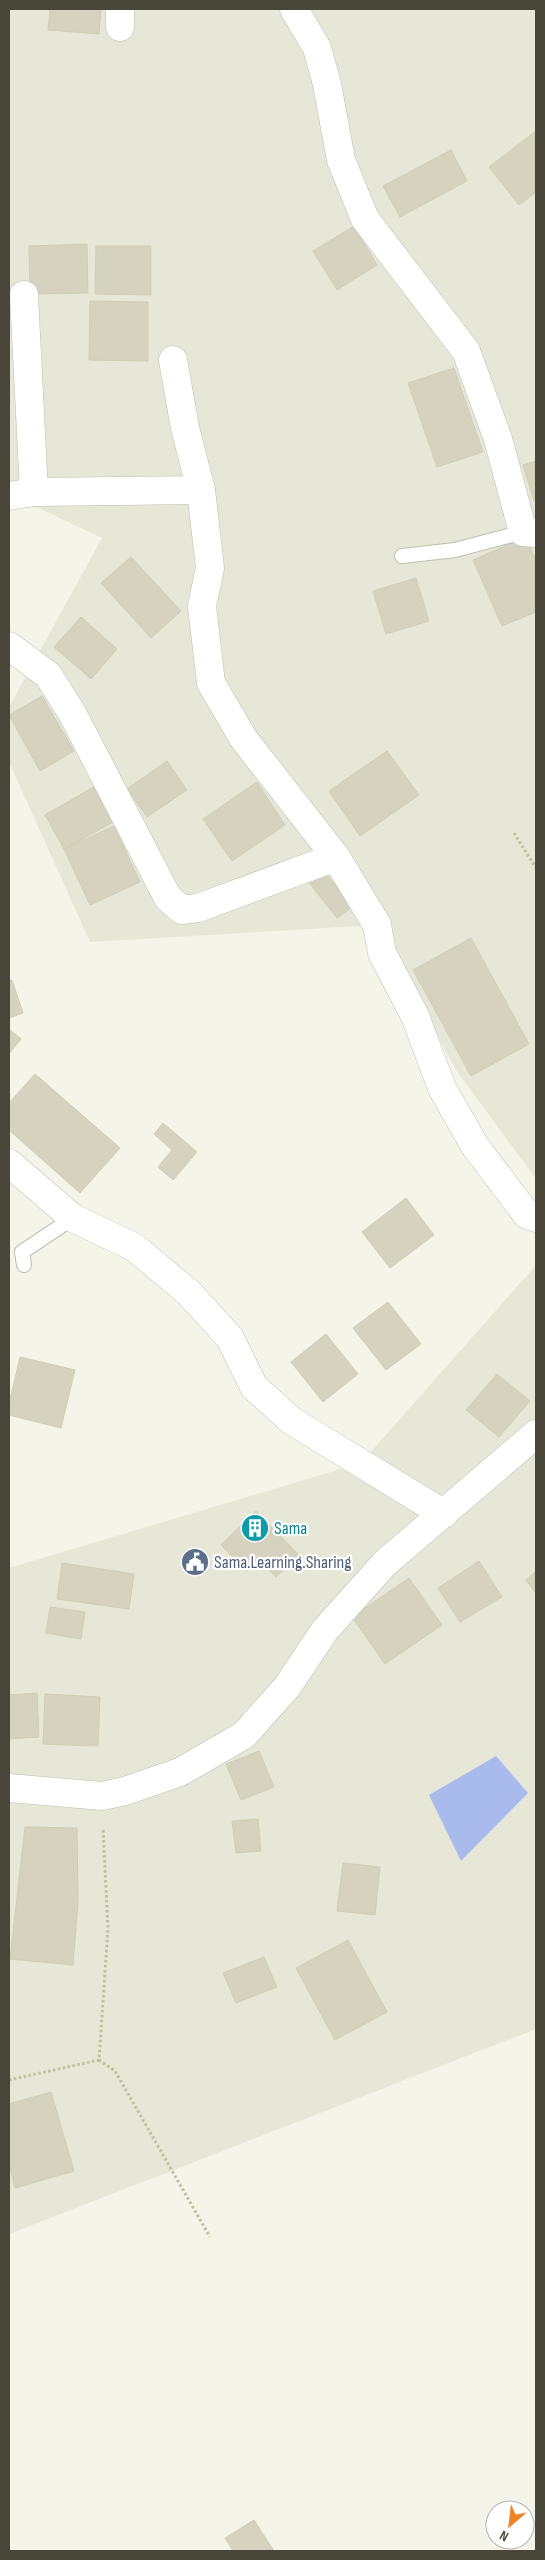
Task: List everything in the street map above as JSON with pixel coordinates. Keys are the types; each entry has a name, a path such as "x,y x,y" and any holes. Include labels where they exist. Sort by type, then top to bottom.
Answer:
{"street":[{"path":"294,9 317,48 327,84 341,160 365,219 466,351 530,532"},
{"path":"24,295 21,494 201,490"},
{"path":"173,360 185,428 201,490 210,568 202,606 211,684 243,738 336,857 377,925 382,953 415,1016 442,1088 474,1146 527,1215 536,1218"},
{"path":"9,646 48,674 72,713 168,898 182,910 198,908 336,857"},
{"path":"9,1163 73,1218 134,1247 189,1293 230,1338 254,1387 292,1421 444,1514"},
{"path":"9,1788 102,1796 125,1791 180,1772 244,1736 287,1686 325,1630 385,1563 536,1434"}],"lane":[{"path":"402,556 454,550 530,532"},
{"path":"24,1265 22,1252 73,1218"}],"path":[{"path":"514,833 536,868"},
{"path":"98,2060 108,1928 102,1796"},
{"path":"9,2080 98,2060 115,2071 210,2237"}],"shaded area":[{"path":"9,9 536,9 536,1179 456,1070 377,925 90,942 9,762 9,707 102,538 9,494"},
{"path":"536,1265 536,2029 9,2234 9,1568 361,1463"}],"water":[{"path":"496,1756 528,1793 461,1861 429,1795"}],"building":[{"path":"50,9 101,9 99,34 48,30"},
{"path":"536,131 536,192 519,205 489,167"},
{"path":"451,150 467,181 400,217 383,186"},
{"path":"354,226 377,265 337,290 313,251"},
{"path":"87,244 88,293 30,294 29,246"},
{"path":"96,246 151,246 151,295 95,294"},
{"path":"90,301 148,302 148,361 89,360"},
{"path":"454,368 483,452 437,467 408,383"},
{"path":"536,461 536,500 534,501 523,465"},
{"path":"526,537 536,561 536,612 502,626 473,560"},
{"path":"131,557 181,611 151,638 101,583"},
{"path":"416,578 429,621 386,634 373,591"},
{"path":"81,617 117,649 91,679 54,647"},
{"path":"42,696 74,751 40,771 9,715"},
{"path":"387,751 419,795 360,836 329,791"},
{"path":"167,761 187,790 147,817 127,789"},
{"path":"257,782 285,825 232,861 203,819"},
{"path":"97,785 117,820 64,849 45,815"},
{"path":"114,826 140,882 90,905 64,849"},
{"path":"322,868 352,907 337,918 307,880"},
{"path":"471,938 529,1044 471,1076 413,970"},
{"path":"12,980 23,1013 9,1018 9,981"},
{"path":"9,1029 21,1039 9,1054"},
{"path":"35,1074 120,1148 80,1193 9,1130 9,1103"},
{"path":"163,1123 197,1152 173,1180 158,1167 172,1150 154,1134"},
{"path":"406,1198 434,1235 390,1268 362,1232"},
{"path":"388,1302 421,1344 386,1370 353,1328"},
{"path":"326,1334 358,1374 323,1402 291,1362"},
{"path":"20,1357 75,1370 61,1428 9,1415 9,1404"},
{"path":"497,1374 530,1401 499,1437 466,1410"},
{"name":"Sama","path":"256,1511 299,1555 276,1577 258,1559 247,1571 221,1545"},
{"path":"479,1561 502,1597 460,1622 438,1588"},
{"path":"62,1563 134,1574 129,1609 57,1599"},
{"path":"536,1571 536,1593 526,1580"},
{"path":"409,1578 442,1625 385,1664 352,1617"},
{"path":"50,1607 85,1612 81,1639 46,1633"},
{"path":"37,1693 39,1737 9,1739 9,1695"},
{"path":"45,1694 100,1697 98,1746 43,1744"},
{"path":"259,1751 274,1787 241,1800 226,1764"},
{"path":"258,1819 261,1851 236,1853 232,1821"},
{"path":"25,1827 77,1828 78,1903 73,1965 10,1959"},
{"path":"343,1863 380,1867 375,1915 337,1911"},
{"path":"348,1940 387,2012 335,2040 296,1968"},
{"path":"264,1957 277,1987 236,2003 223,1973"},
{"path":"51,2092 74,2171 15,2188 9,2164 9,2104"},
{"path":"254,2520 274,2551 233,2551 225,2538"}],"place":[{"name":"Sama","path":"255,1528"},
{"name":"Sama.Learning.Sharing","path":"195,1562"}]}
